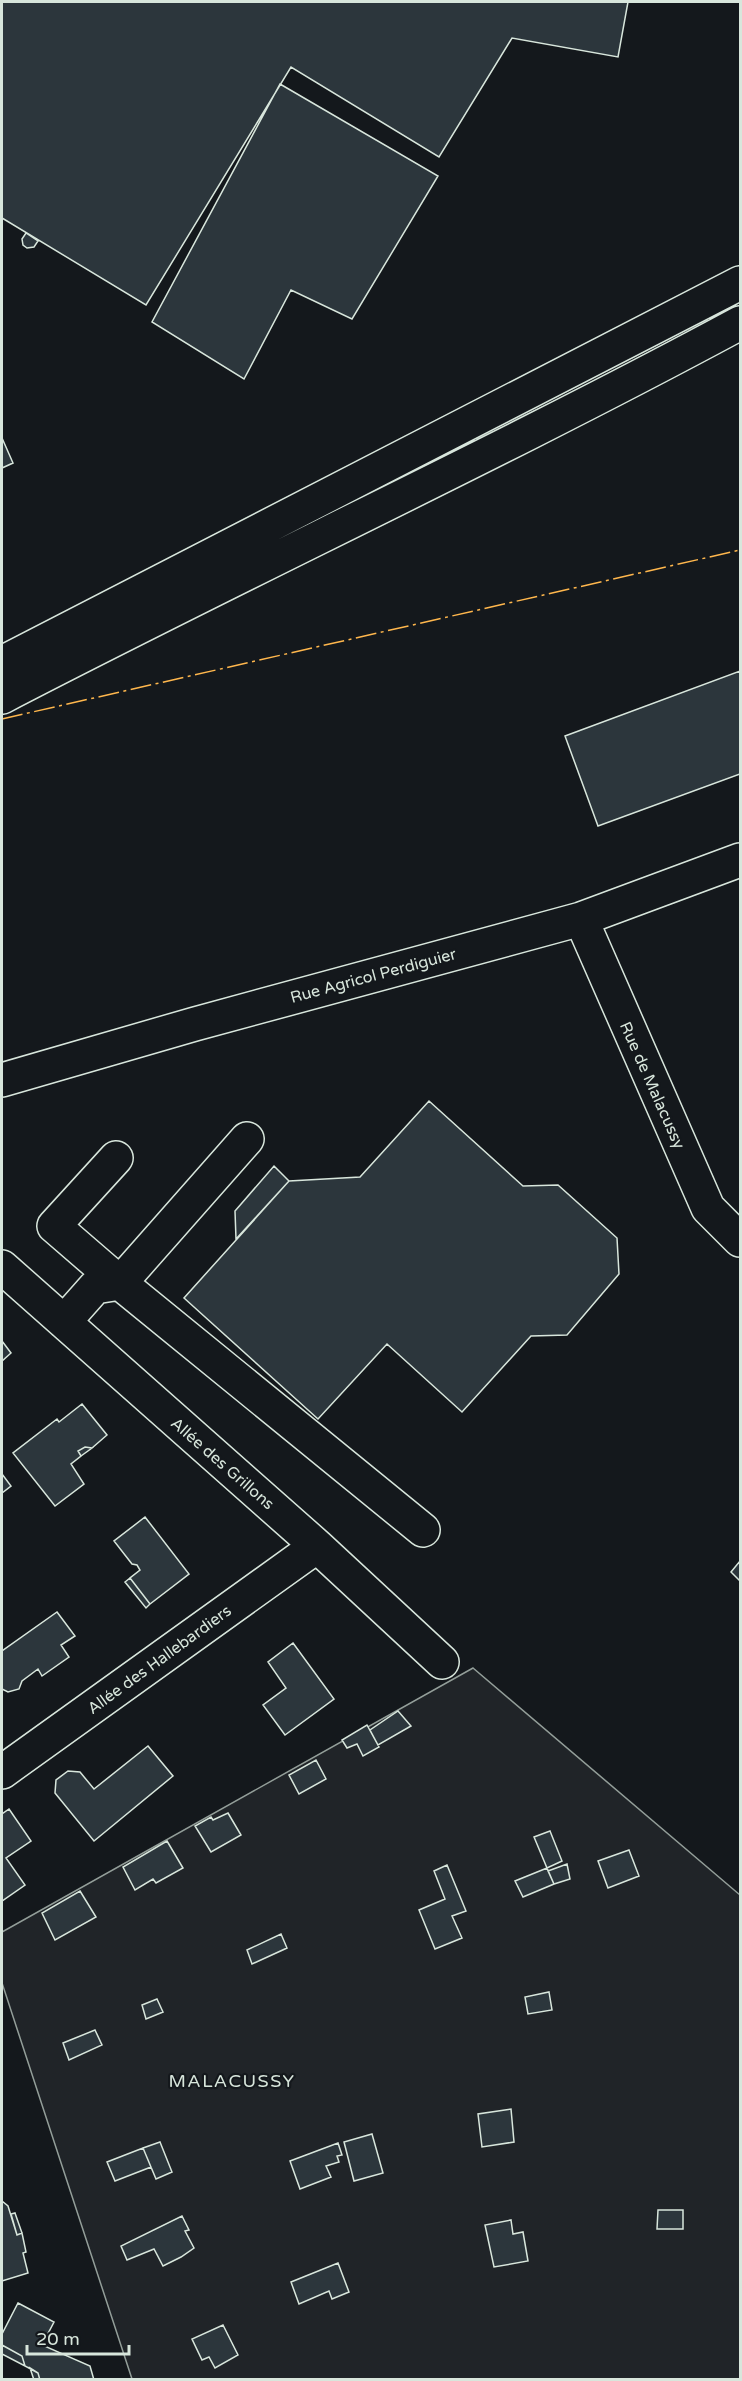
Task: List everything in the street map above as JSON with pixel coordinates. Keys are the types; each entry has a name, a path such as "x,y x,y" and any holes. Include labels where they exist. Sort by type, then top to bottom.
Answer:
{"main road":[{"path":"2,663 740,283"},
{"path":"2,698 741,323"},
{"path":"694,348 741,332"},
{"name":"Rue Agricol Perdiguier","path":"2,1080 195,1024 580,919 741,860"},
{"name":"Rue de Malacussy","path":"580,919 708,1209 741,1240"},
{"path":"64,1322 95,1287 120,1283 247,1139"},
{"path":"116,1158 54,1226 120,1283 423,1530"},
{"name":"Allée des Grillons","path":"2,1267 317,1546 442,1662"},
{"name":"Allée des Hallebardiers","path":"2,1772 317,1546"}],"shaded area":[{"path":"473,1668 740,1895 740,2379 132,2379 2,1983 2,1932"}],"building":[{"path":"2,2 628,2 618,57 512,38 439,157 291,67 146,305 2,218"},
{"path":"280,84 438,176 352,319 291,290 244,379 152,322"},
{"path":"26,233 38,241 34,247 27,248 23,245 22,239"},
{"path":"2,438 13,463 2,468"},
{"path":"740,671 740,774 598,826 565,736"},
{"path":"429,1101 523,1186 558,1185 617,1238 619,1274 567,1335 531,1336 462,1412 387,1344 318,1419 184,1298 289,1181 360,1177"},
{"path":"274,1166 289,1181 236,1239 235,1211"},
{"path":"2,1341 11,1353 2,1361"},
{"path":"82,1404 107,1435 92,1448 85,1447 78,1451 81,1456 71,1464 84,1484 55,1506 13,1453 57,1419 59,1422"},
{"path":"85,1447 92,1448 81,1456 78,1451"},
{"path":"2,1474 11,1486 2,1493"},
{"path":"145,1517 189,1574 150,1604 130,1578 140,1570 137,1565 132,1564 114,1541"},
{"path":"740,1561 740,1581 731,1572"},
{"path":"130,1578 150,1604 146,1608 125,1582"},
{"path":"57,1612 75,1636 61,1645 69,1657 42,1676 38,1669 22,1681 19,1689 8,1692 2,1689 2,1651"},
{"path":"293,1643 334,1699 285,1735 263,1705 286,1688 268,1662"},
{"path":"398,1711 411,1726 378,1745 370,1730"},
{"path":"367,1725 379,1747 363,1756 357,1744 347,1748 342,1740"},
{"path":"148,1746 173,1776 94,1841 55,1793 56,1780 68,1771 80,1772 94,1789"},
{"path":"316,1760 326,1779 299,1794 289,1775"},
{"path":"9,1809 31,1841 6,1858 25,1885 2,1901 2,1814"},
{"path":"228,1813 241,1835 211,1852 195,1826 211,1817 213,1820"},
{"path":"550,1831 562,1861 547,1868 534,1837"},
{"path":"167,1841 183,1868 156,1883 153,1879 135,1890 123,1867"},
{"path":"629,1850 639,1876 608,1888 598,1861"},
{"path":"567,1864 570,1879 554,1884 548,1871"},
{"path":"447,1865 466,1911 452,1916 462,1938 435,1949 419,1910 445,1899 434,1871"},
{"path":"547,1868 554,1884 523,1897 515,1881"},
{"path":"80,1891 96,1917 55,1940 42,1913"},
{"path":"281,1934 287,1948 252,1964 247,1950"},
{"path":"549,1992 552,2010 528,2014 525,1997"},
{"path":"157,1999 163,2012 146,2019 142,2005"},
{"path":"95,2030 102,2045 69,2060 63,2043"},
{"path":"511,2109 514,2142 482,2147 478,2114"},
{"path":"372,2134 383,2173 354,2181 344,2142"},
{"path":"160,2142 172,2172 156,2179 143,2148"},
{"path":"338,2143 342,2155 337,2156 339,2162 326,2166 331,2177 300,2189 290,2161"},
{"path":"143,2148 151,2167 115,2181 107,2162"},
{"path":"2,2201 8,2206 17,2235 22,2233 26,2252 23,2253 28,2273 2,2281"},
{"path":"658,2210 683,2210 683,2229 657,2229"},
{"path":"15,2213 22,2233 17,2235 11,2214"},
{"path":"182,2216 189,2230 185,2231 194,2248 163,2266 154,2249 127,2260 121,2246"},
{"path":"511,2220 513,2234 523,2232 528,2261 494,2267 485,2225"},
{"path":"338,2263 349,2292 332,2299 329,2291 299,2304 291,2282"},
{"path":"18,2303 54,2322 42,2345 90,2366 94,2380 40,2380 38,2373 25,2366 22,2356 2,2345 2,2334"},
{"path":"223,2325 238,2355 215,2368 209,2357 202,2360 192,2339"},
{"path":"2,2345 22,2356 25,2366 2,2354"},
{"path":"30,2368 38,2373 40,2380 34,2380"}],"power":[{"path":"2,719 740,550"}],"district":[{"name":"MALACUSSY","path":"232,2081"}]}
